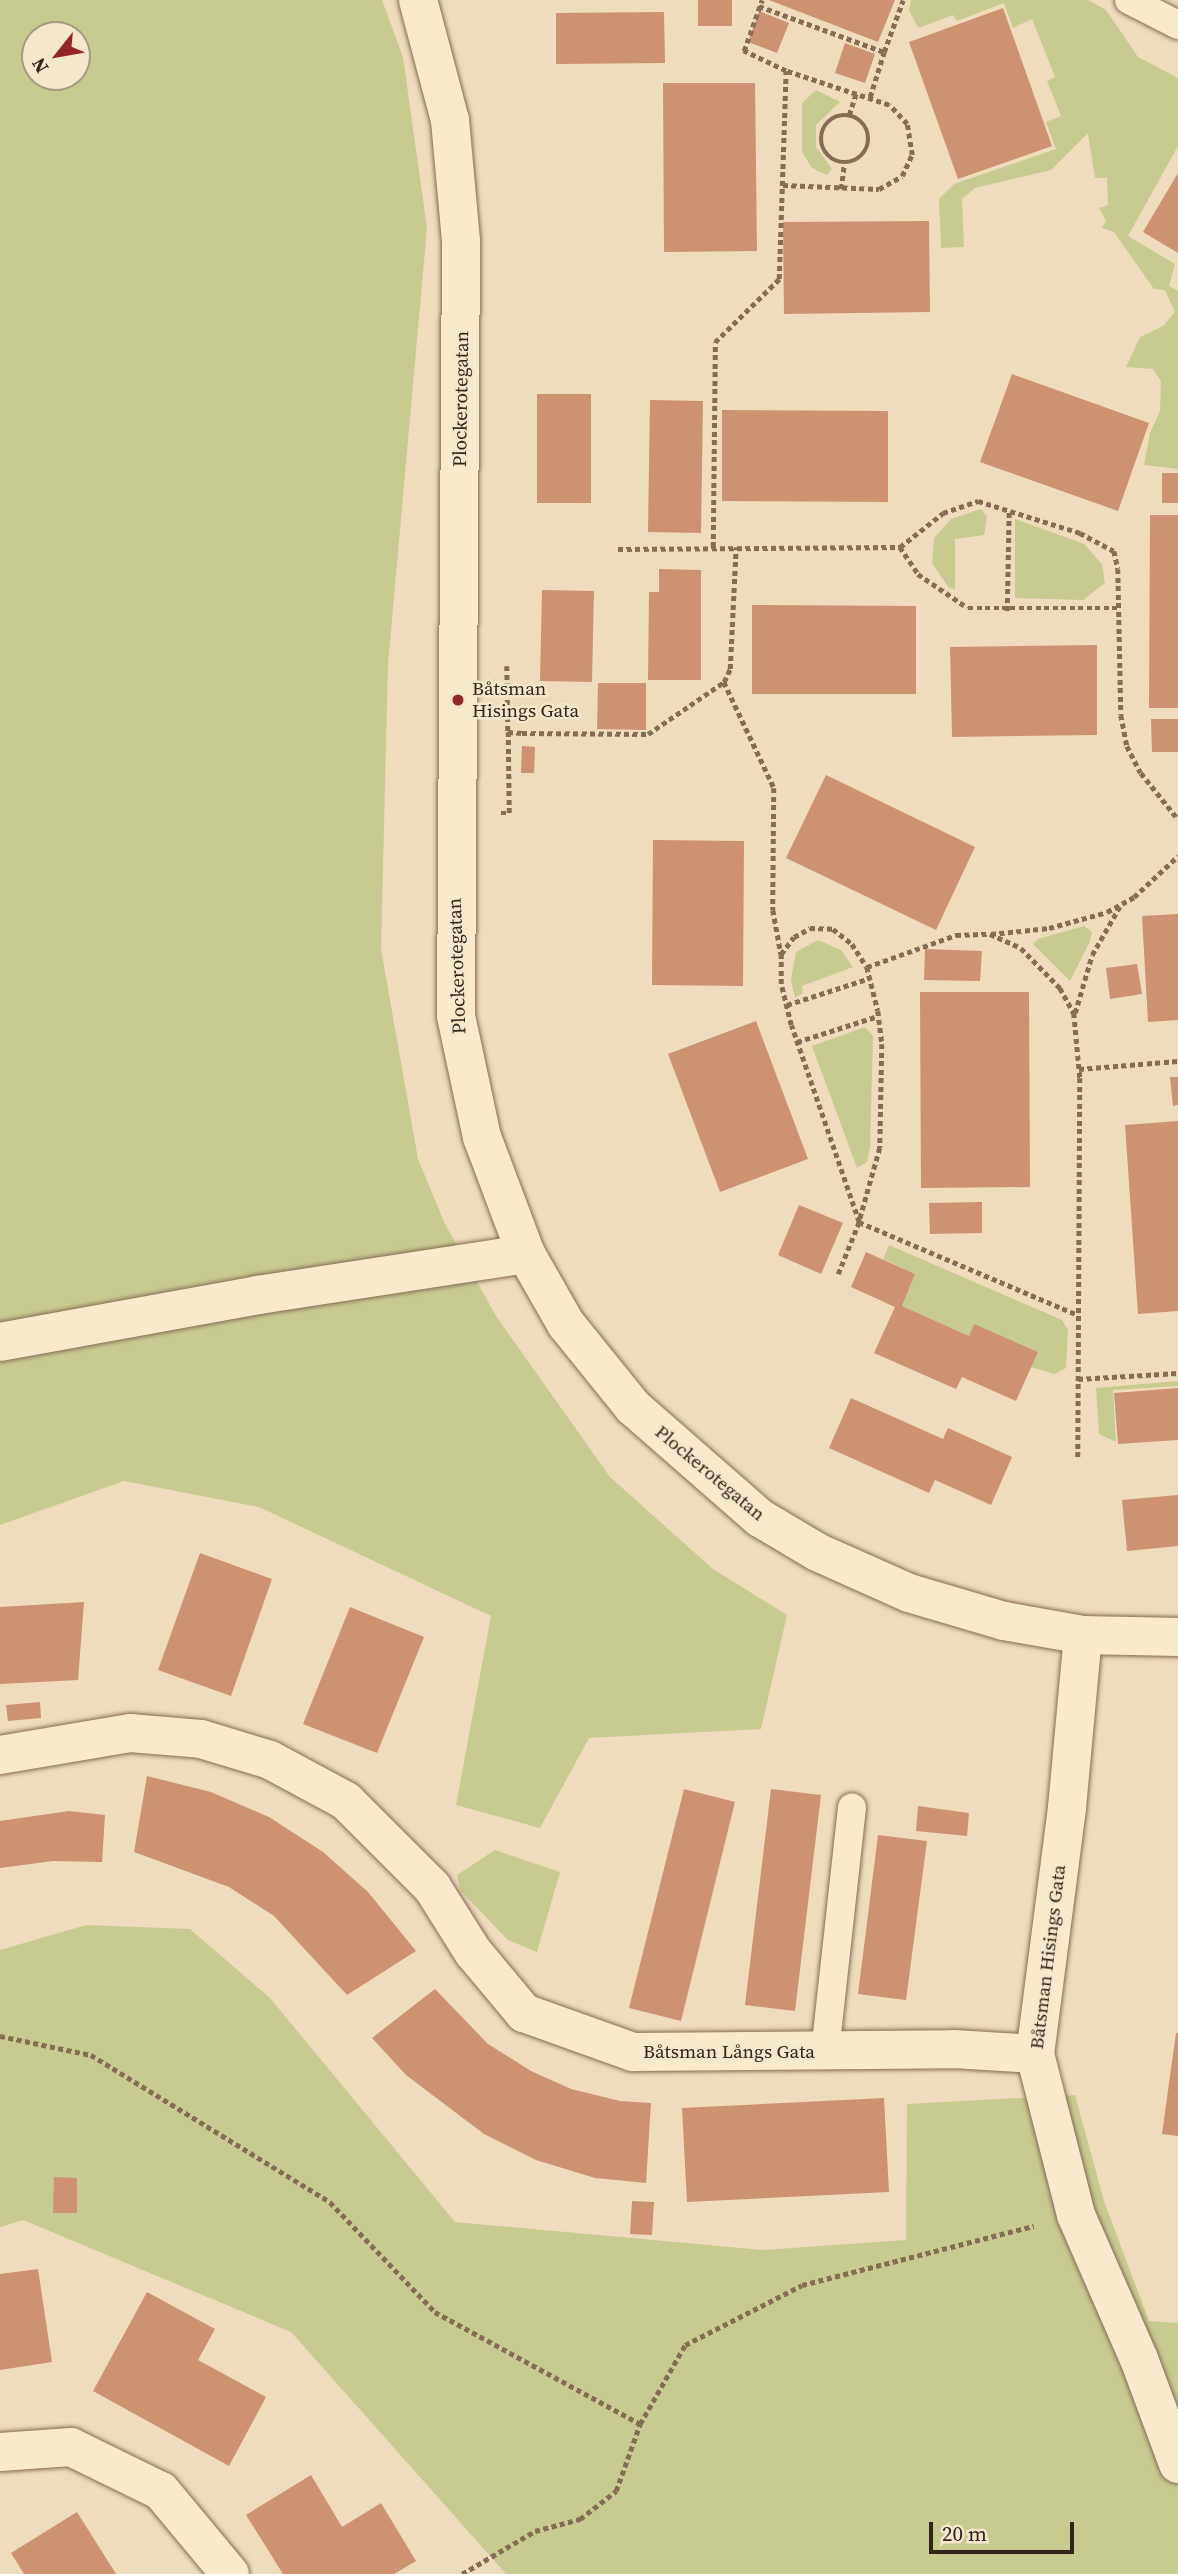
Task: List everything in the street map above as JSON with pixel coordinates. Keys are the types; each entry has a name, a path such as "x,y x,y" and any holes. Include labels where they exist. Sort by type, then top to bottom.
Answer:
{"street":[{"name":"Plockerotegatan","path":"418,0 450,120 461,241 456,1016 482,1137 526,1254 566,1324 633,1407 760,1518 817,1552 909,1594 1004,1621 1083,1635 1178,1637"},
{"path":"0,1342 258,1295 526,1254"},
{"name":"Båtsman Hisings Gata","path":"1083,1635 1067,1808 1034,2054 1076,2215 1139,2359 1178,2464"},
{"name":"Båtsman Långs Gata","path":"0,1755 130,1733 201,1739 270,1760 346,1801 432,1887 472,1952 524,2013 633,2052 954,2049 1034,2054"},
{"path":"0,2452 71,2447 161,2491 230,2574"}],"lane":[{"path":"1129,0 1178,25"},
{"path":"825,2052 852,1807"}],"path":[{"path":"762,0 744,51 786,71 870,97 889,106 907,124 912,155 902,176 878,189 783,185"},
{"path":"870,97 903,0"},
{"path":"760,6 884,52"},
{"path":"713,547 715,342 779,279 786,71"},
{"path":"849,115 856,93"},
{"path":"849,115 861,120 867,139 861,157 844,164 827,155 822,136 832,120 849,115"},
{"path":"841,189 844,164"},
{"path":"618,549 900,547 964,503 978,501 1080,533 1114,551 1120,608 1121,715 1127,747 1141,773 1178,818"},
{"path":"1007,611 1009,509"},
{"path":"509,732 648,734 724,682 731,658 736,547"},
{"path":"900,547 918,574 968,608 1007,611 1120,608"},
{"path":"499,813 509,813 506,658"},
{"path":"724,682 774,788 773,910 787,1005 797,1042 859,1222 1078,1315"},
{"path":"1077,1459 1079,1069 1074,1013 1092,955 1121,904 1178,856"},
{"path":"867,967 956,935 1049,928 1121,904"},
{"path":"781,954 794,937 810,928 833,929 852,944 867,967 878,1016 882,1044 880,1148 859,1222 838,1274"},
{"path":"990,934 1021,948 1060,988 1074,1013"},
{"path":"787,1005 870,978"},
{"path":"797,1042 878,1016"},
{"path":"1079,1069 1178,1061"},
{"path":"1078,1379 1178,1373"},
{"path":"0,2036 91,2055 330,2202 435,2312 640,2424"},
{"path":"462,2574 535,2531 580,2519 616,2491 640,2424 685,2345 802,2285 1076,2215"}],"green space":[{"path":"0,0 382,0 403,57 427,228 388,664 381,949 418,1159 445,1224 496,1316 610,1477 713,1569 787,1615 761,1729 589,1738 540,1828 456,1805 491,1616 259,1507 124,1481 0,1525"},
{"path":"911,0 1088,0 1106,10 1138,57 1178,78 1178,146 1128,236 1175,264 1169,286 1178,291 1178,469 1144,465 1150,433 1160,411 1161,381 1153,369 1126,367 1140,337 1163,326 1175,312 1165,290 1154,289 1114,232 1102,228 1106,221 1099,208 1108,205 1107,178 1095,178 1088,133 1051,170 975,188 962,199 964,247 941,248 939,199 954,184 1056,149 1046,122 1061,116 1047,81 1055,77 1032,19 1013,28 1004,3 957,21 953,15 918,28 909,10"},
{"path":"816,90 840,102 816,125 816,147 832,169 827,175 812,168 802,152 802,103"},
{"path":"981,509 987,516 984,535 955,539 955,589 949,588 932,563 934,538 951,519"},
{"path":"1015,519 1084,544 1102,564 1105,583 1083,600 1015,598"},
{"path":"1084,926 1092,932 1090,941 1070,981 1033,944 1038,939"},
{"path":"818,940 841,950 853,967 802,986 803,993 795,998 791,980 796,952"},
{"path":"865,1027 873,1036 870,1147 867,1162 857,1168 812,1046"},
{"path":"889,1245 1062,1320 1068,1330 1066,1368 1054,1374 1031,1367 1037,1352 974,1325 969,1336 902,1306 915,1274 883,1259"},
{"path":"1178,1381 1178,1386 1113,1390 1116,1442 1099,1434 1096,1388"},
{"path":"495,1850 560,1872 537,1952 508,1940 460,1890 457,1875"},
{"path":"86,1925 190,1929 270,1998 455,2222 763,2250 906,2240 907,2104 1075,2095 1104,2201 1149,2321 1178,2323 1178,2574 506,2574 291,2332 23,2220 0,2227 0,1950"}],"building":[{"path":"698,0 732,0 732,26 698,26"},
{"path":"769,0 895,0 878,42"},
{"path":"1003,8 1052,146 958,179 909,42"},
{"path":"759,11 789,23 777,53 748,42"},
{"path":"664,12 665,63 556,64 556,13"},
{"path":"845,43 875,54 865,83 835,73"},
{"path":"663,83 755,83 757,251 664,252"},
{"path":"1178,173 1178,253 1143,232"},
{"path":"929,221 930,312 784,314 783,222"},
{"path":"1012,374 1149,423 1118,511 980,462"},
{"path":"537,394 591,394 591,503 537,503"},
{"path":"650,400 703,401 701,533 648,532"},
{"path":"722,410 888,411 888,502 722,501"},
{"path":"1162,473 1178,473 1178,503 1162,503"},
{"path":"1150,515 1178,515 1178,708 1149,708"},
{"path":"659,569 701,570 701,680 648,680 649,592 659,592"},
{"path":"542,590 594,591 592,682 540,681"},
{"path":"752,605 916,606 916,694 752,694"},
{"path":"1097,645 1097,735 952,737 950,647"},
{"path":"598,683 646,683 646,730 597,729"},
{"path":"1151,719 1178,719 1178,752 1152,752"},
{"path":"522,746 535,747 534,773 521,773"},
{"path":"826,775 975,847 936,930 786,858"},
{"path":"653,840 744,841 743,986 652,985"},
{"path":"1178,914 1178,1020 1148,1022 1142,916"},
{"path":"925,949 982,951 980,981 924,980"},
{"path":"1137,964 1142,994 1110,999 1106,968"},
{"path":"920,992 1029,992 1030,1187 921,1188"},
{"path":"756,1021 808,1159 720,1192 668,1054"},
{"path":"1170,1077 1178,1077 1178,1105 1173,1106"},
{"path":"1178,1121 1178,1311 1138,1314 1125,1125"},
{"path":"982,1202 982,1233 930,1234 929,1203"},
{"path":"799,1205 843,1223 821,1274 778,1255"},
{"path":"866,1252 915,1274 902,1306 969,1336 974,1324 1038,1352 1016,1401 962,1377 956,1389 874,1353 895,1307 851,1287"},
{"path":"1178,1388 1178,1440 1118,1444 1114,1393"},
{"path":"851,1398 943,1439 948,1428 1012,1457 991,1505 935,1480 929,1493 829,1448"},
{"path":"1178,1495 1178,1546 1127,1551 1122,1500"},
{"path":"200,1553 272,1579 231,1696 158,1670"},
{"path":"84,1602 78,1680 0,1684 0,1607"},
{"path":"350,1607 424,1637 377,1753 303,1724"},
{"path":"40,1702 41,1718 8,1721 6,1705"},
{"path":"147,1776 211,1792 269,1817 323,1852 368,1892 416,1951 347,1995 274,1916 229,1887 134,1852"},
{"path":"684,1789 735,1802 681,2021 629,2008"},
{"path":"771,1789 821,1795 795,2011 745,2005"},
{"path":"918,1806 969,1813 967,1836 916,1831"},
{"path":"69,1811 105,1815 102,1862 53,1861 0,1868 0,1821"},
{"path":"878,1835 927,1841 906,2000 858,1994"},
{"path":"435,1989 488,2044 531,2071 571,2089 620,2101 651,2103 646,2183 595,2178 536,2160 484,2134 406,2075 372,2038"},
{"path":"1178,2033 1178,2136 1162,2134"},
{"path":"884,2098 889,2192 687,2202 682,2108"},
{"path":"54,2177 77,2178 77,2213 53,2213"},
{"path":"632,2201 654,2202 652,2235 630,2234"},
{"path":"38,2269 52,2362 0,2370 0,2274"},
{"path":"147,2292 215,2329 198,2360 266,2397 229,2466 93,2391"},
{"path":"311,2475 342,2527 381,2503 416,2561 394,2574 283,2574 246,2515"},
{"path":"77,2512 116,2574 24,2574 11,2553"}],"place":[{"name":"Båtsman Hisings Gata","path":"458,700"}]}
